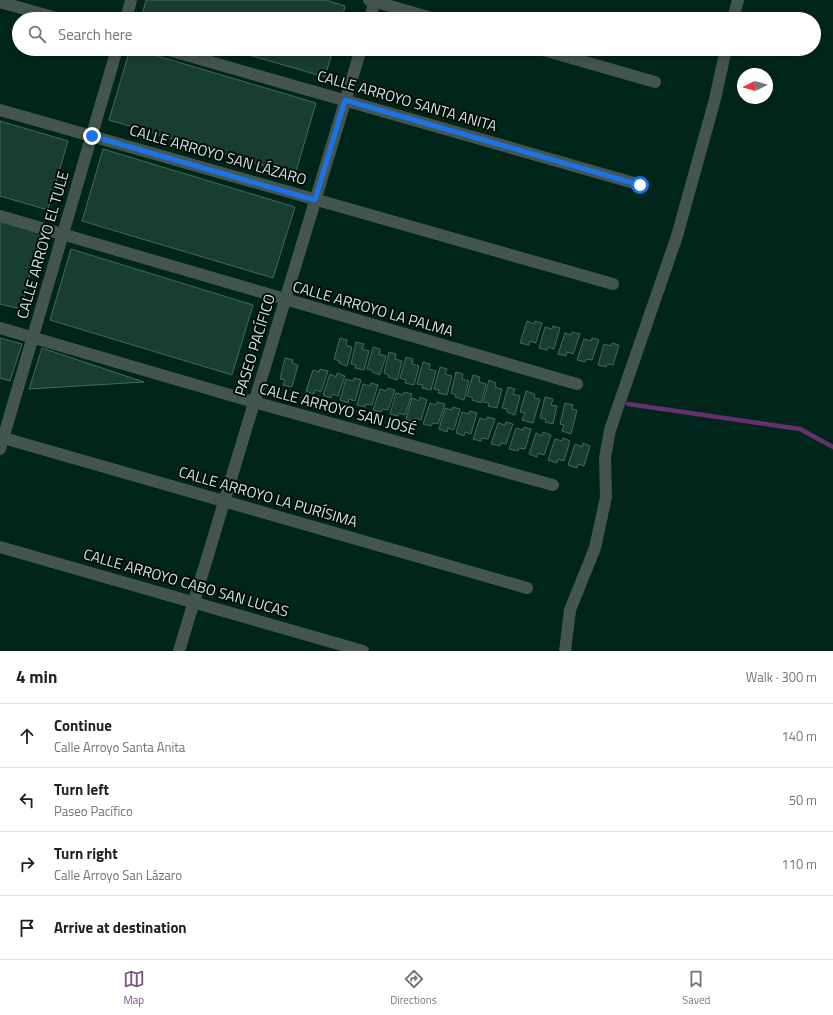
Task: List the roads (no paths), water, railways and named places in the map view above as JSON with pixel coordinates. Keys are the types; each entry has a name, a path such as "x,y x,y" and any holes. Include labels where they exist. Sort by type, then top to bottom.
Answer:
{"street":[{"path":"128,12 131,0"},
{"path":"735,12 738,0"},
{"path":"371,12 373,1 411,12"},
{"path":"0,2 35,12"},
{"name":"CALLE ARROYO EL TULE","path":"1,441 115,56"},
{"name":"CALLE ARROYO SANTA ANITA","path":"190,56 640,185"},
{"name":"PASEO PACÍFICO","path":"179,651 359,56"},
{"path":"564,56 655,82"},
{"path":"565,651 570,610 595,548 606,496 605,458 610,430 677,236 715,99 724,56"},
{"name":"CALLE ARROYO SAN LÁZARO","path":"0,110 613,284"},
{"name":"CALLE ARROYO LA PALMA","path":"0,216 577,384"},
{"name":"CALLE ARROYO SAN JOSÉ","path":"0,328 254,402 553,485"},
{"name":"CALLE ARROYO LA PURÍSIMA","path":"1,441 224,502 527,588"},
{"name":"CALLE ARROYO CABO SAN LUCAS","path":"0,547 363,651"}],"waterway":[{"path":"628,404 800,429 833,447"}]}
